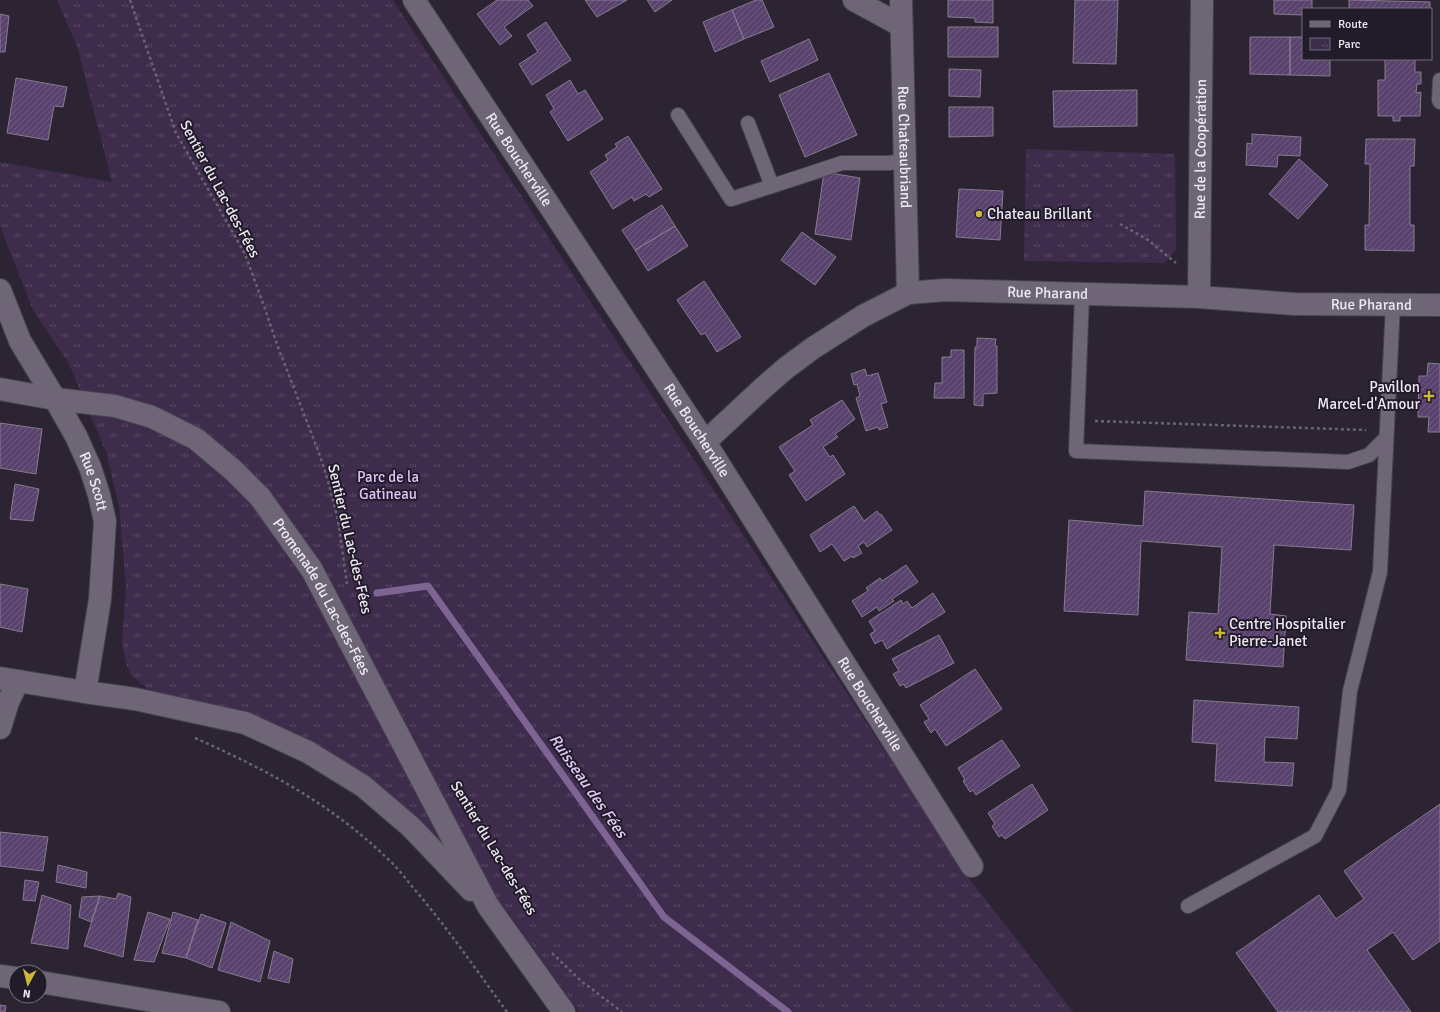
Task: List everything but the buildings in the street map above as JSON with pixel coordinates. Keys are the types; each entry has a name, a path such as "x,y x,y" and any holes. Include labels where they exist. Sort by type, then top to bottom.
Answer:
{"street":[{"name":"Rue Boucherville","path":"414,0 705,442 972,866"},
{"path":"854,0 900,25"},
{"name":"Rue Chateaubriand","path":"900,0 908,293"},
{"name":"Rue de la Coopération","path":"1199,297 1202,0"},
{"name":"Rue Scott","path":"0,290 20,342 76,436 90,467 105,521 100,599 85,692"},
{"name":"Rue Pharand","path":"705,442 786,368 863,316 908,293 945,290 1199,297 1294,304 1440,305"},
{"name":"Promenade du Lac-des-Fées","path":"0,389 55,399 115,406 152,417 196,439 233,470 260,497 312,570 488,906 564,1012"},
{"path":"0,728 8,702 9,680"},
{"name":"Promenade du Lac-des-Fées","path":"9,680 135,699 244,723 308,752 363,786 375,796 411,828 488,906"},
{"path":"48,983 219,1012"}],"lane":[{"path":"1440,80 1440,102"},
{"path":"678,115 731,199 842,163 889,163 904,161"},
{"path":"748,123 772,186"},
{"path":"1082,294 1076,451 1348,462 1369,455 1386,438"},
{"path":"1188,906 1315,836 1339,790 1350,691 1380,572 1393,304"}],"path":[{"name":"Sentier du Lac-des-Fées","path":"130,0 176,133 245,254 278,347 319,453 338,520 347,585"},
{"path":"1120,224 1148,240 1180,266"},
{"path":"1093,420 1370,430"},
{"path":"189,735 239,757 279,778 320,803 353,828 393,864 434,913 507,1012"},
{"path":"548,948 580,980 622,1012"}],"green space":[{"name":"Parc de la Gatineau","path":"57,0 393,0 964,872 1073,1012 579,1012 507,911 413,815 340,759 231,713 148,689 131,675 126,663 122,642 126,587 119,506 106,452 69,364 33,310 0,226 0,162 112,182 77,46"},
{"path":"1026,149 1175,154 1176,250 1164,263 1024,261"}],"waterway":[{"name":"Ruisseau des Fées","path":"377,593 428,586 664,917 788,1012"}],"place":[{"name":"Chateau Brillant","path":"979,214"},
{"name":"Pavillon Marcel-d'Amour","path":"1429,396"},
{"name":"Centre Hospitalier Pierre-Janet","path":"1220,633"}]}
